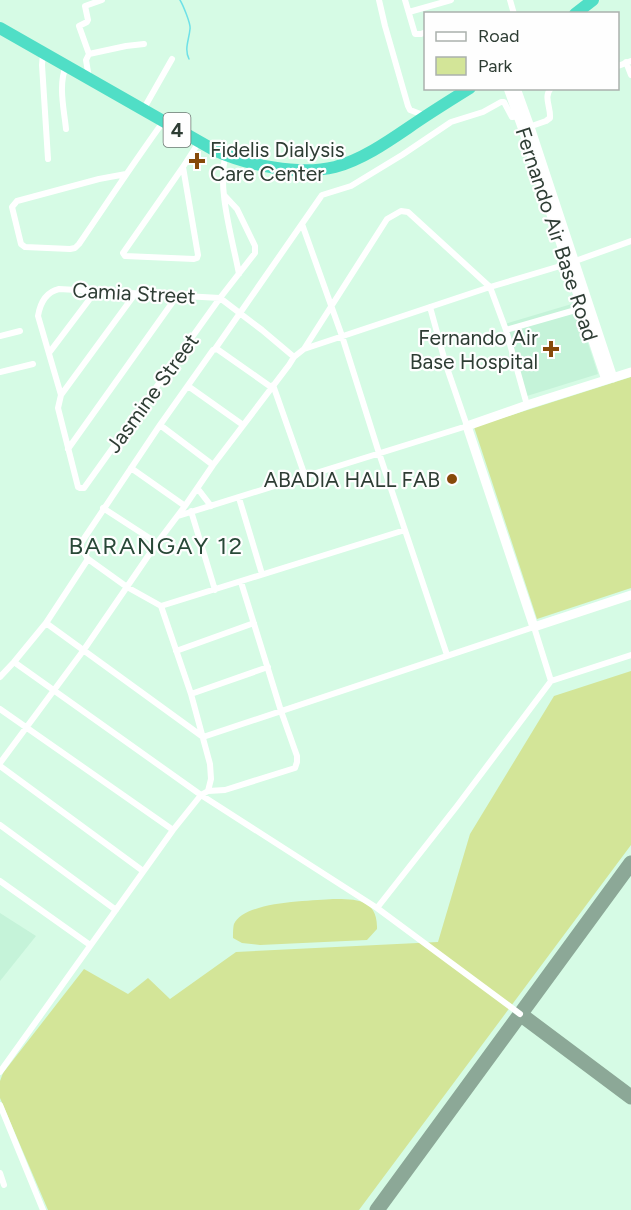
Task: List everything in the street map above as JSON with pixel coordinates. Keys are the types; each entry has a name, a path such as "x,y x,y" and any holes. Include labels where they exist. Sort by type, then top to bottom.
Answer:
{"highway":[{"path":"577,12 593,0"},
{"name":"4","path":"0,28 199,142 226,155 288,169 323,170 358,158 467,90"}],"street":[{"path":"89,79 86,60 89,54 79,26 88,20 85,6 102,0"},
{"path":"379,0 408,106 412,111 427,116"},
{"path":"405,0 415,34 424,33"},
{"path":"409,12 451,0"},
{"path":"89,54 144,44"},
{"path":"43,53 48,159"},
{"path":"142,110 172,59"},
{"path":"629,62 631,75"},
{"path":"66,66 63,73 62,91 66,129"},
{"path":"526,128 550,118 547,97 549,90"},
{"name":"Fernando Air Base Road","path":"515,96 609,379"},
{"path":"208,791 211,772 191,694 161,606 127,587 88,559 81,548 81,543 160,425 321,195 351,186 451,122 483,112 501,102 504,102 512,117 522,116"},
{"path":"126,174 99,178 17,201 12,207 21,244 25,247 75,248 163,122"},
{"path":"183,167 197,258 125,256 123,253 199,142"},
{"path":"226,155 223,170 224,195 239,273"},
{"name":"Jasmine Street","path":"84,488 220,298 255,253 255,246 237,209 224,195"},
{"path":"144,871 0,765 213,465 294,357 304,349 387,219 401,211 408,212 490,286 506,330 527,405"},
{"path":"302,224 342,336 447,655"},
{"path":"304,349 631,241"},
{"name":"Camia Street","path":"84,488 78,487 58,408 62,395 38,316 39,308 47,295 52,290 60,289 220,298"},
{"path":"49,353 95,292"},
{"path":"62,395 135,294"},
{"path":"68,449 177,296"},
{"path":"220,298 294,357"},
{"path":"430,307 446,365 551,681"},
{"path":"506,330 586,307"},
{"path":"0,336 20,331"},
{"path":"215,349 272,386 305,476"},
{"path":"0,372 33,364"},
{"path":"178,516 631,372"},
{"path":"188,386 243,425"},
{"path":"160,425 213,465"},
{"path":"131,468 186,506"},
{"path":"198,489 211,506"},
{"path":"239,498 262,574"},
{"path":"103,508 156,543"},
{"path":"191,511 215,590"},
{"path":"161,606 405,530"},
{"path":"0,677 46,623 88,559"},
{"path":"0,1072 173,830 201,795 208,791 225,790 295,768 297,756 241,582"},
{"path":"202,737 631,595"},
{"path":"46,623 202,737"},
{"path":"176,651 254,623"},
{"path":"377,908 551,681 631,655"},
{"path":"14,662 201,795 377,908 520,1014"},
{"path":"191,694 268,667"},
{"path":"0,709 173,830"},
{"path":"0,825 116,910"},
{"path":"0,881 90,945"},
{"path":"0,1105 43,1210"},
{"path":"0,1173 4,1185"}],"shaded area":[{"name":"Fernando Air Base Hospital","path":"575,303 598,374 527,396 505,324"},
{"path":"0,913 36,936 0,981"}],"green space":[{"path":"631,377 631,588 537,619 474,427"},
{"path":"631,671 631,845 359,1210 48,1210 0,1098 0,1081 3,1073 84,969 128,994 148,978 170,999 236,952 438,942 470,834 554,696"},
{"path":"350,899 370,906 374,912 377,929 367,940 260,945 242,943 233,938 234,924 240,916 251,911 279,904"}],"waterway":[{"path":"180,0 190,27 187,48 189,59"}],"taxiway":[{"path":"377,1210 631,863"},
{"path":"520,1014 631,1097"}],"place":[{"name":"Fidelis Dialysis Care Center","path":"197,161"},
{"name":"Fernando Air Base Hospital","path":"551,349"},
{"name":"ABADIA HALL FAB","path":"452,479"}],"district":[{"name":"BARANGAY 12","path":"156,545"}]}
